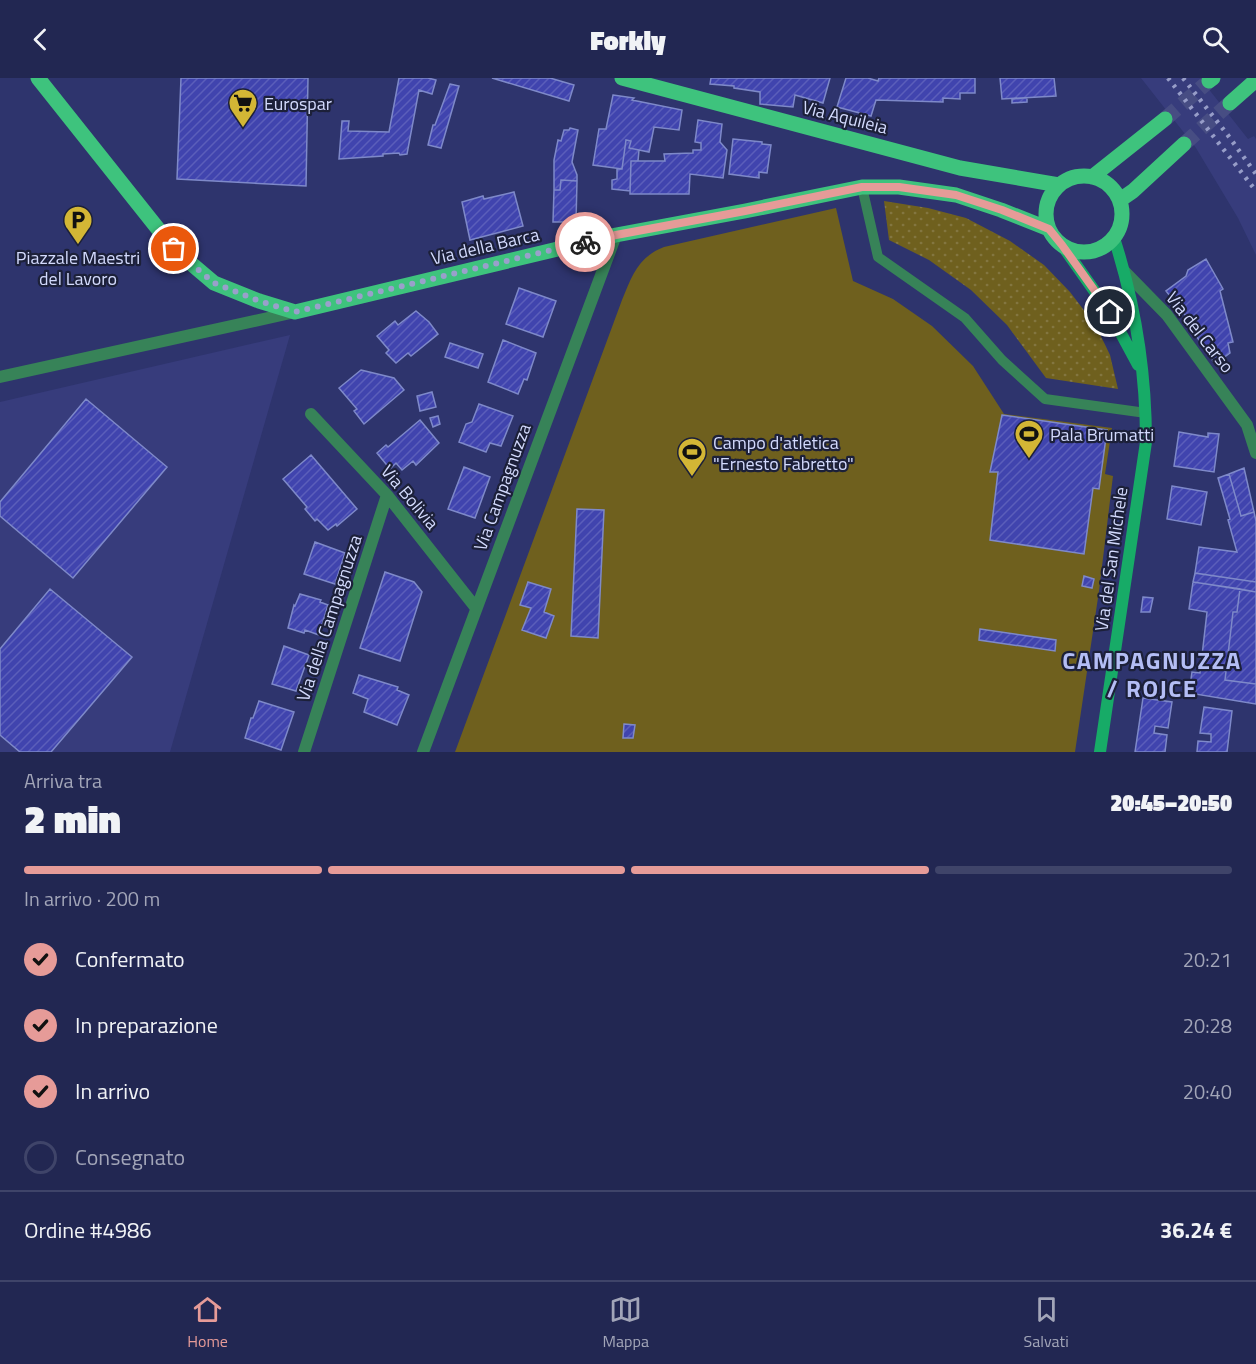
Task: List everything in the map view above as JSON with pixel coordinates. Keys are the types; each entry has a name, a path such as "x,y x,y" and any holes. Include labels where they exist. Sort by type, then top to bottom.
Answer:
{"main road":[{"path":"38,78 174,249 214,283 295,312"},
{"name":"Via Aquileia","path":"622,78 960,168 1059,185"},
{"path":"1230,103 1256,80"},
{"path":"1092,177 1165,119"},
{"path":"1120,200 1184,144"},
{"path":"1080,176 1092,177 1108,184 1114,190 1122,207 1122,218 1114,238 1101,248 1082,252 1062,245 1049,229 1046,217 1047,206 1051,194 1059,185 1080,176"},
{"name":"Via della Barca","path":"295,312 616,235 862,187 899,187 956,195 1049,229"},
{"name":"Via del San Michele","path":"1100,752 1146,442 1146,413 1137,333 1124,271 1114,238"},
{"name":"Via del San Michele","path":"1062,245 1110,312 1141,372"}],"street":[{"name":"Via Campagnuzza","path":"423,752 616,235"},
{"name":"Via del Carso","path":"1124,271 1167,315 1234,407 1247,425 1256,453"},
{"name":"Via della Barca","path":"0,377 295,312"},
{"name":"Via Bolivia","path":"310,414 387,495 476,608"},
{"name":"Via della Campagnuzza","path":"304,752 387,495"}],"lane":[{"path":"862,187 878,257 965,318 1002,360 1045,399 1146,413"}],"shaded area":[{"path":"1141,78 1200,78 1248,139 1254,136 1256,139 1256,255 1238,218 1196,148"},
{"path":"884,201 928,208 966,218 1010,241 1044,265 1070,292 1096,326 1110,355 1118,389 1046,378 1007,325 971,290 929,260 889,240"},
{"path":"836,208 853,281 893,299 932,326 973,366 1004,414 1112,428 1105,474 1113,476 1099,591 1075,752 455,752 622,300 637,268 648,256 664,247"},
{"path":"290,335 170,752 0,752 0,402"}],"building":[{"name":"Eurospar","path":"181,78 308,78 306,186 177,179"},
{"path":"399,78 436,80 432,94 419,90 407,154 339,159 342,121 349,121 348,131 389,132"},
{"path":"492,78 550,78 574,85 569,101"},
{"path":"711,78 830,78 823,103 795,95 793,107 760,104 760,92 734,88 734,86 710,84"},
{"path":"846,78 868,78 878,81 879,78 975,78 975,93 960,93 960,99 943,98 943,102 876,100 871,116 837,107"},
{"path":"1000,78 1054,78 1056,96 1002,99"},
{"path":"450,84 459,86 441,148 428,145 433,125 435,125"},
{"path":"613,95 682,110 679,130 654,127 649,152 629,148 631,141 626,140 622,169 593,165 599,129 606,129"},
{"path":"1027,98 1027,102 1012,103 1012,99"},
{"path":"698,120 722,124 720,142 727,150 723,178 690,174 689,194 630,194 631,161 665,161 664,154 693,153 693,150 701,150 701,143 695,142"},
{"path":"570,128 578,130 572,162 577,181 561,180 560,190 554,190 554,160 558,140 561,141 564,130"},
{"path":"733,139 771,145 767,173 759,172 759,178 729,174"},
{"path":"626,140 631,141 629,148 639,150 638,161 631,161 630,191 612,189 612,180 617,179 617,169 622,169"},
{"path":"561,180 577,181 576,222 553,222 554,190 560,190"},
{"path":"514,192 523,226 470,240 462,202 483,196 484,199"},
{"path":"1206,259 1223,289 1220,291 1233,342 1228,343 1230,353 1215,364 1187,322 1189,320 1166,291 1186,276 1188,270"},
{"path":"519,288 556,301 543,337 506,324"},
{"path":"416,311 438,334 411,356 408,353 396,363 386,353 389,350 377,336 395,321 398,325"},
{"path":"503,340 536,353 527,380 524,379 518,394 488,382"},
{"path":"450,343 483,354 478,368 445,357"},
{"path":"361,370 394,378 404,390 364,424 354,411 357,409 339,388"},
{"path":"432,392 436,407 420,411 417,396"},
{"path":"86,399 167,467 73,578 0,516 0,502"},
{"path":"479,404 513,416 501,446 490,443 486,452 459,442 466,424 472,422"},
{"path":"1002,415 1107,430 1099,489 1093,488 1084,554 990,540 998,472 990,472"},
{"path":"438,416 440,424 433,427 430,418"},
{"path":"420,420 439,443 416,465 413,461 402,470 396,463 390,469 377,453 386,445 388,447"},
{"path":"1179,432 1208,437 1208,433 1219,434 1214,472 1174,466"},
{"path":"311,455 357,509 337,526 336,524 328,530 317,519 315,521 305,509 307,507 283,479"},
{"path":"464,467 490,477 475,518 448,509"},
{"path":"1244,468 1254,512 1241,516 1229,474"},
{"path":"1229,474 1241,516 1254,512 1256,582 1195,573 1199,547 1237,552 1218,478"},
{"path":"1172,486 1207,492 1201,525 1167,519"},
{"path":"577,509 604,510 598,638 571,636"},
{"path":"315,542 345,553 335,584 304,574"},
{"path":"385,572 414,582 422,592 400,661 360,648"},
{"path":"1195,573 1256,582 1256,592 1193,582"},
{"path":"1084,576 1094,579 1092,588 1082,586"},
{"path":"528,582 551,589 544,612 554,616 546,638 522,630 531,608 520,605"},
{"path":"1193,582 1240,589 1237,612 1233,612 1225,680 1256,684 1256,704 1189,693 1192,672 1200,673 1207,612 1189,609"},
{"path":"50,589 132,657 51,752 20,752 0,735 0,649"},
{"path":"1240,589 1256,592 1256,684 1225,680 1233,612 1237,612"},
{"path":"300,594 321,600 320,602 328,605 319,635 288,628 294,605"},
{"path":"1143,597 1153,598 1150,612 1141,612"},
{"path":"980,629 1056,640 1055,651 979,640"},
{"path":"284,646 309,655 296,691 272,684"},
{"path":"359,675 398,687 397,690 409,695 397,725 364,712 368,699 353,693"},
{"path":"1143,698 1172,702 1168,728 1155,726 1154,733 1167,735 1165,752 1135,752"},
{"path":"259,701 294,712 281,750 245,738"},
{"path":"1204,707 1232,711 1227,752 1197,752 1198,741 1211,742 1211,734 1200,733"},
{"path":"624,724 635,725 633,738 623,738"}],"tunnel":[{"path":"1165,119 1209,81"},
{"path":"1184,144 1230,103"}],"railway":[{"path":"1168,78 1256,191"},
{"path":"1183,78 1256,174"}],"way so far":[{"path":"174,249 214,283 295,312 585,242"}],"place":[{"name":"Eurospar","path":"243,128"},
{"name":"Piazzale Maestri del Lavoro","path":"78,246"},
{"name":"Pala Brumatti","path":"1029,460"},
{"name":"Campo d'atletica \"Ernesto Fabretto\"","path":"692,478"}],"district":[{"name":"CAMPAGNUZZA / ROJCE","path":"1152,674"}],"route":[{"path":"585,242 862,187 899,187 956,195 1049,229 1110,312"}]}
